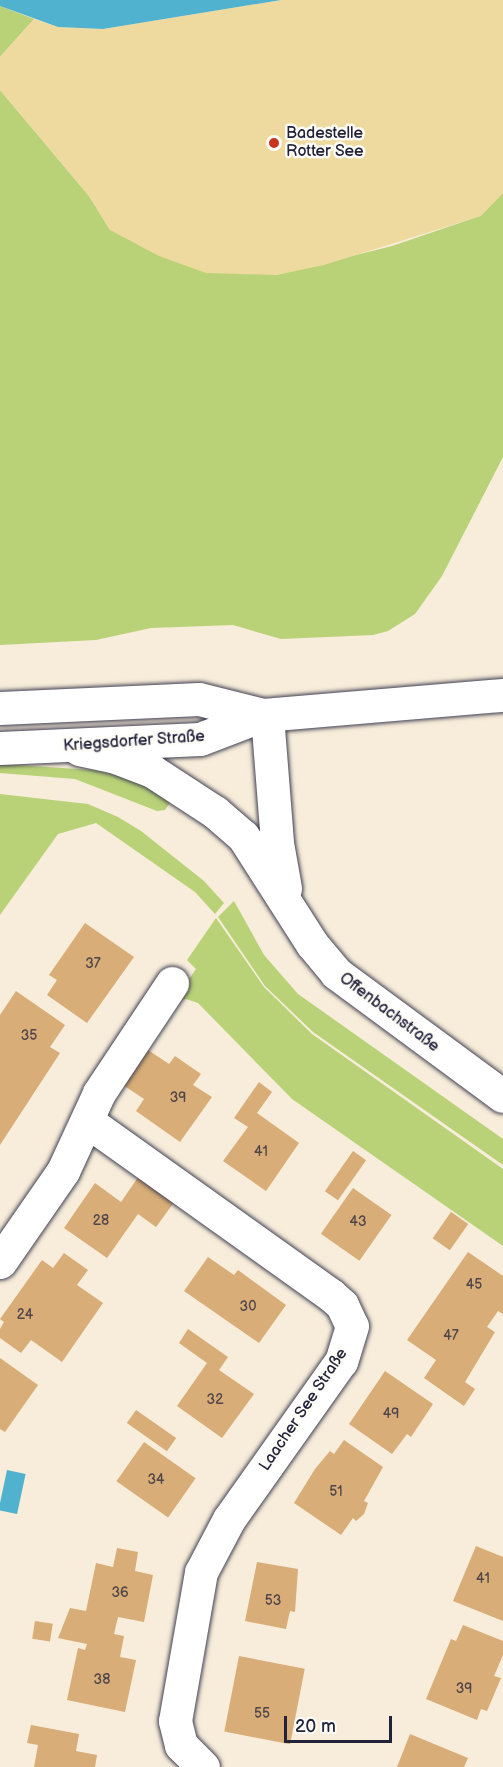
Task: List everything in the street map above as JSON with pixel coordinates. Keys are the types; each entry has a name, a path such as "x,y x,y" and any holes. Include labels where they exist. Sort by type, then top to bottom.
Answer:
{"street":[{"name":"Kriegsdorfer Straße","path":"0,748 68,747 200,739 265,715 503,695"},
{"name":"Kriegsdorfer Straße","path":"0,708 199,699 265,715"},
{"name":"Offenbachstraße","path":"265,715 283,882 295,912 312,944 336,973 503,1096"},
{"name":"Offenbachstraße","path":"68,747 113,756 152,771 188,792 243,836 295,912"},
{"path":"0,1262 63,1171 99,1093 172,983"},
{"name":"Laacher See Straße","path":"87,1121 331,1295 350,1317 352,1326 341,1361 229,1519 201,1572 175,1721 181,1745 203,1767"}],"green space":[{"path":"0,6 34,19 0,57"},
{"path":"0,90 89,196 110,230 276,275 392,246 480,216 503,193 503,457 442,576 415,614 388,631 373,635 281,639 233,625 151,628 96,640 0,645"},
{"path":"0,764 93,770 145,782 174,797 165,810 157,811 75,779 0,773"},
{"path":"0,794 88,804 118,817 141,831 204,881 224,903 215,914 195,892 96,823 58,834 0,915"},
{"path":"234,901 264,955 298,994 503,1139 503,1165 313,1032 265,986 218,917"},
{"path":"216,918 264,987 312,1034 503,1169 503,1246 292,1099 198,1003 186,999 173,1002 196,969 187,960"}],"sand":[{"name":"Badestelle Rotter See","path":"281,0 503,0 503,193 481,216 324,265 276,275 206,273 159,256 110,230 89,196 0,90 0,57 34,19 58,27 103,29"}],"water":[{"path":"0,0 281,0 103,29 58,27 0,6"},
{"path":"7,1470 26,1474 17,1514 0,1510"}],"building":[{"path":"85,923 134,957 87,1023 47,995 57,980 49,975"},
{"path":"16,991 65,1025 50,1047 60,1053 0,1145 0,1015"},
{"path":"142,1046 169,1064 175,1056 201,1074 193,1085 212,1097 180,1142 136,1111 144,1099 117,1081"},
{"path":"259,1082 272,1092 257,1113 299,1143 266,1191 223,1161 248,1127 234,1118"},
{"path":"353,1151 366,1160 338,1200 325,1191"},
{"path":"139,1176 175,1201 156,1227 138,1214 107,1258 64,1228 95,1183 121,1202"},
{"path":"353,1188 392,1215 359,1261 321,1234"},
{"path":"451,1212 468,1224 450,1250 433,1238"},
{"path":"468,1252 503,1276 503,1314 498,1311 487,1327 495,1332 465,1382 475,1389 464,1406 424,1378 436,1360 407,1340"},
{"path":"64,1253 88,1270 77,1285 103,1303 62,1362 31,1340 21,1353 0,1338 0,1329 4,1322 0,1319 42,1260 53,1268"},
{"path":"208,1257 234,1275 238,1270 286,1305 259,1343 184,1291"},
{"path":"188,1329 228,1357 219,1370 254,1394 222,1438 177,1406 207,1363 179,1343"},
{"path":"0,1358 38,1385 5,1432 0,1429"},
{"path":"385,1371 433,1404 411,1437 407,1434 392,1454 349,1424"},
{"path":"136,1410 176,1438 167,1451 127,1423"},
{"path":"344,1440 383,1467 364,1501 368,1503 364,1514 356,1521 353,1518 341,1535 294,1503 315,1469 330,1451 334,1454"},
{"path":"144,1442 196,1478 168,1517 116,1481"},
{"path":"476,1546 503,1557 503,1621 453,1601"},
{"path":"117,1548 138,1552 135,1571 153,1575 144,1622 118,1617 114,1634 124,1636 120,1657 136,1660 125,1712 67,1700 78,1648 85,1650 87,1644 58,1638 70,1608 86,1611 96,1563 113,1567"},
{"path":"257,1562 298,1569 295,1612 290,1611 286,1629 245,1621"},
{"path":"35,1621 53,1624 50,1642 32,1639"},
{"path":"463,1625 503,1641 503,1655 494,1676 501,1678 487,1711 481,1709 477,1720 426,1699 451,1639 456,1641"},
{"path":"239,1656 305,1669 290,1744 224,1732"},
{"path":"31,1725 79,1734 76,1751 97,1755 95,1767 34,1767 38,1745 27,1743"},
{"path":"410,1734 468,1758 464,1767 397,1767"}],"place":[{"name":"Badestelle Rotter See","path":"274,143"}]}
